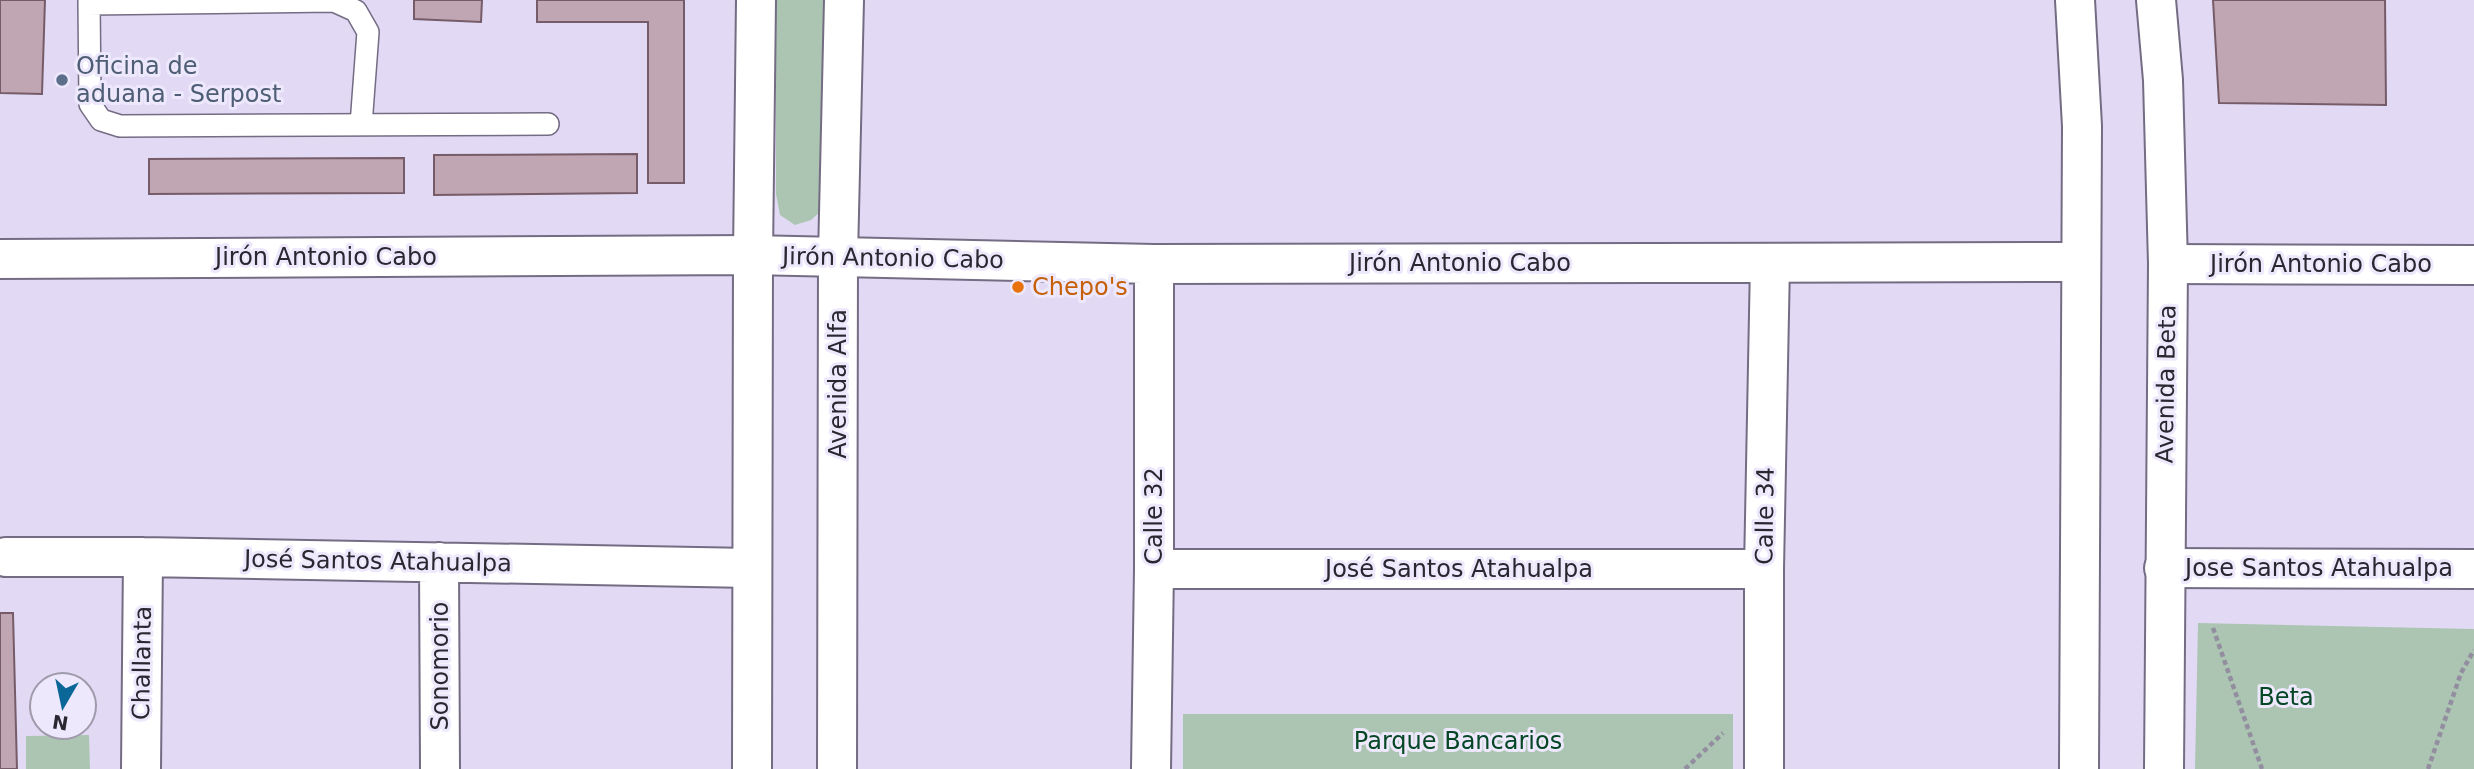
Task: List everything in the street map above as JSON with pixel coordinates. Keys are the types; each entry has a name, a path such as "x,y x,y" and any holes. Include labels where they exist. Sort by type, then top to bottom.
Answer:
{"street":[{"path":"752,769 752,255 756,0"},
{"name":"Avenida Alfa","path":"837,769 838,256 844,0"},
{"path":"2075,0 2082,126 2080,769"},
{"name":"Avenida Beta","path":"2156,0 2163,80 2168,264 2164,769"},
{"name":"Jirón Antonio Cabo","path":"0,259 752,255 1154,264 2080,262"},
{"name":"Calle 34","path":"1764,769 1764,569 1770,263"},
{"name":"Calle 32","path":"1151,769 1154,264"},
{"name":"Jirón Antonio Cabo","path":"2168,264 2474,265"},
{"name":"José Santos Atahualpa","path":"6,557 751,568"},
{"name":"Challanta","path":"141,769 143,557"},
{"name":"Sonomorio","path":"439,562 440,769"},
{"name":"Jose Santos Atahualpa","path":"2164,568 2474,569"},
{"name":"José Santos Atahualpa","path":"1154,569 1764,569"}],"lane":[{"path":"361,125 368,32 356,11 334,1 89,2 90,104 101,120 120,126 361,125 548,124"}],"path":[{"path":"2213,628 2262,769"},
{"path":"2428,769 2461,673 2474,650"},
{"path":"1685,769 1729,728"}],"green space":[{"path":"776,0 828,0 822,210 811,220 795,225 780,215 776,194"},
{"name":"Beta","path":"2198,623 2474,629 2474,769 2195,769"},
{"name":"Parque Bancarios","path":"1183,714 1733,714 1733,769 1183,769"},
{"path":"26,736 28,741 89,741 90,769 26,769"}],"building":[{"path":"0,0 45,0 42,94 0,93"},
{"path":"414,0 482,0 481,22 414,19"},
{"path":"537,0 684,0 684,183 648,183 648,22 537,22"},
{"path":"2213,0 2385,0 2386,105 2219,103"},
{"path":"637,154 637,193 434,195 434,155"},
{"path":"404,158 404,193 149,194 149,159"},
{"path":"0,613 13,613 17,769 0,769"}],"place":[{"name":"Oficina de aduana - Serpost","path":"62,80"},
{"name":"Chepo's","path":"1018,287"}]}
